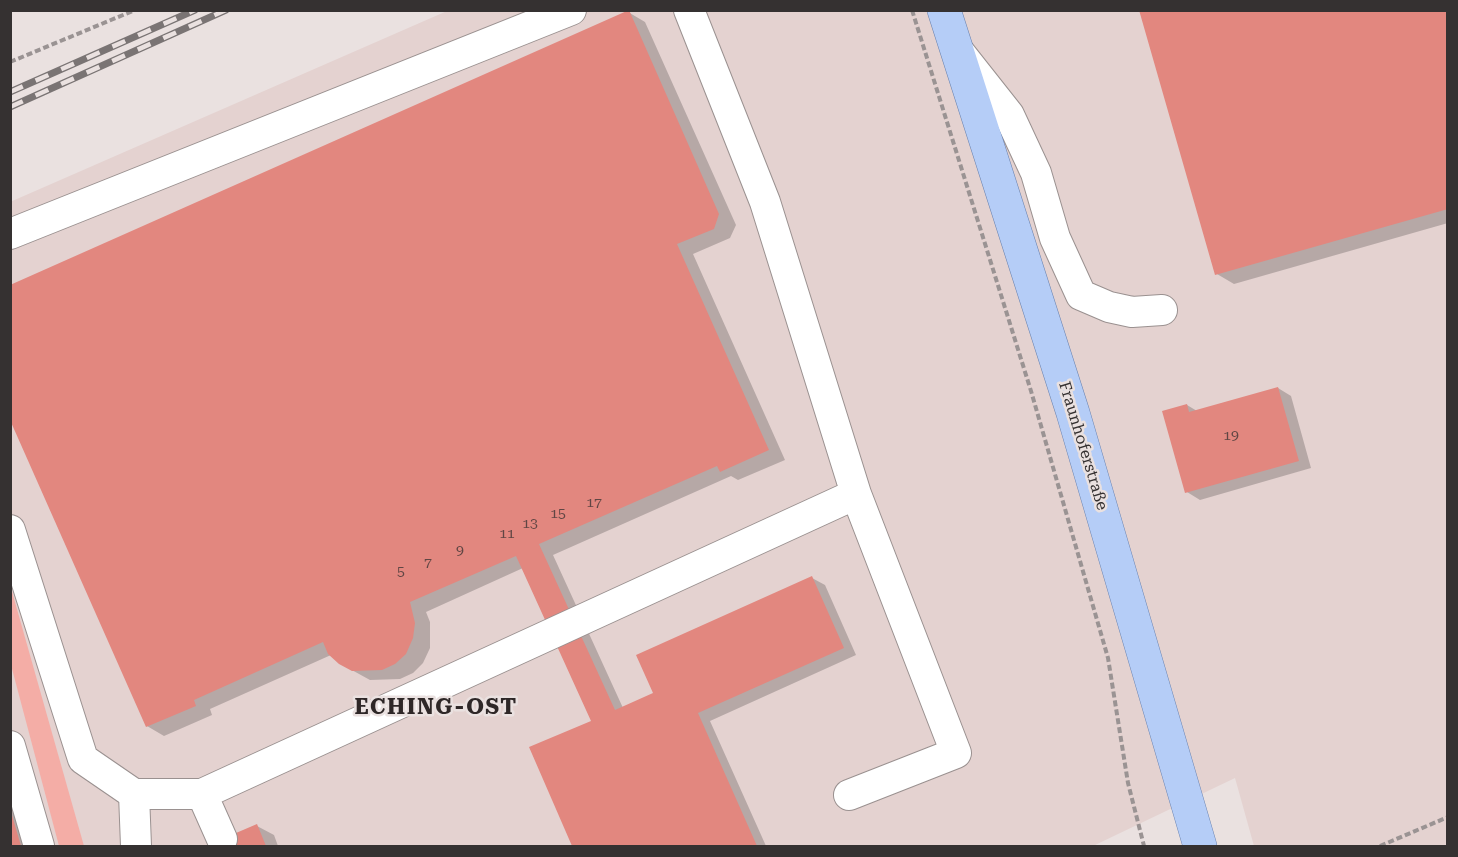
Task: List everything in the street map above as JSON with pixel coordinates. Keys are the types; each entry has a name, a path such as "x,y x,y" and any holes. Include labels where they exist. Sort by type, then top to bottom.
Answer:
{"main road":[{"name":"Fraunhoferstraße","path":"944,10 1077,425 1201,843"}],"lane":[{"path":"10,234 571,10"},
{"path":"689,10 765,202 856,494 956,753 849,795"},
{"path":"956,48 1009,115 1036,172 1055,238 1081,295 1120,309 1162,310"},
{"path":"10,530 83,759 134,794 202,794 856,494"},
{"path":"10,746 39,846"},
{"path":"134,794 136,846"},
{"path":"202,794 222,839"}],"path":[{"path":"10,62 135,10"},
{"path":"912,10 1031,391 1108,658 1128,783 1144,846"},
{"path":"1380,846 1448,817"}],"shaded area":[{"path":"447,11 1447,11 1447,846 1254,846 1235,778 1093,846 11,846 10,202"},
{"path":"11,588 84,846 59,846 11,665"}],"building":[{"path":"629,10 719,214 714,229 677,244 769,450 720,472 717,466 539,544 615,710 653,693 636,655 812,576 844,648 698,713 757,846 572,846 529,747 591,721 516,556 410,602 415,623 413,638 406,654 395,664 382,670 352,671 339,664 328,654 323,642 194,700 196,706 146,727 10,420 10,285"},
{"path":"1139,10 1448,10 1448,209 1215,275"},
{"path":"1278,387 1299,461 1185,493 1162,411 1187,404 1189,412"},
{"path":"11,812 21,846 10,846"},
{"path":"257,824 266,846 205,846 222,839"}],"railway":[{"path":"10,92 195,10"},
{"path":"10,107 226,10"}],"district":[{"name":"ECHING-OST","path":"436,708"}]}
